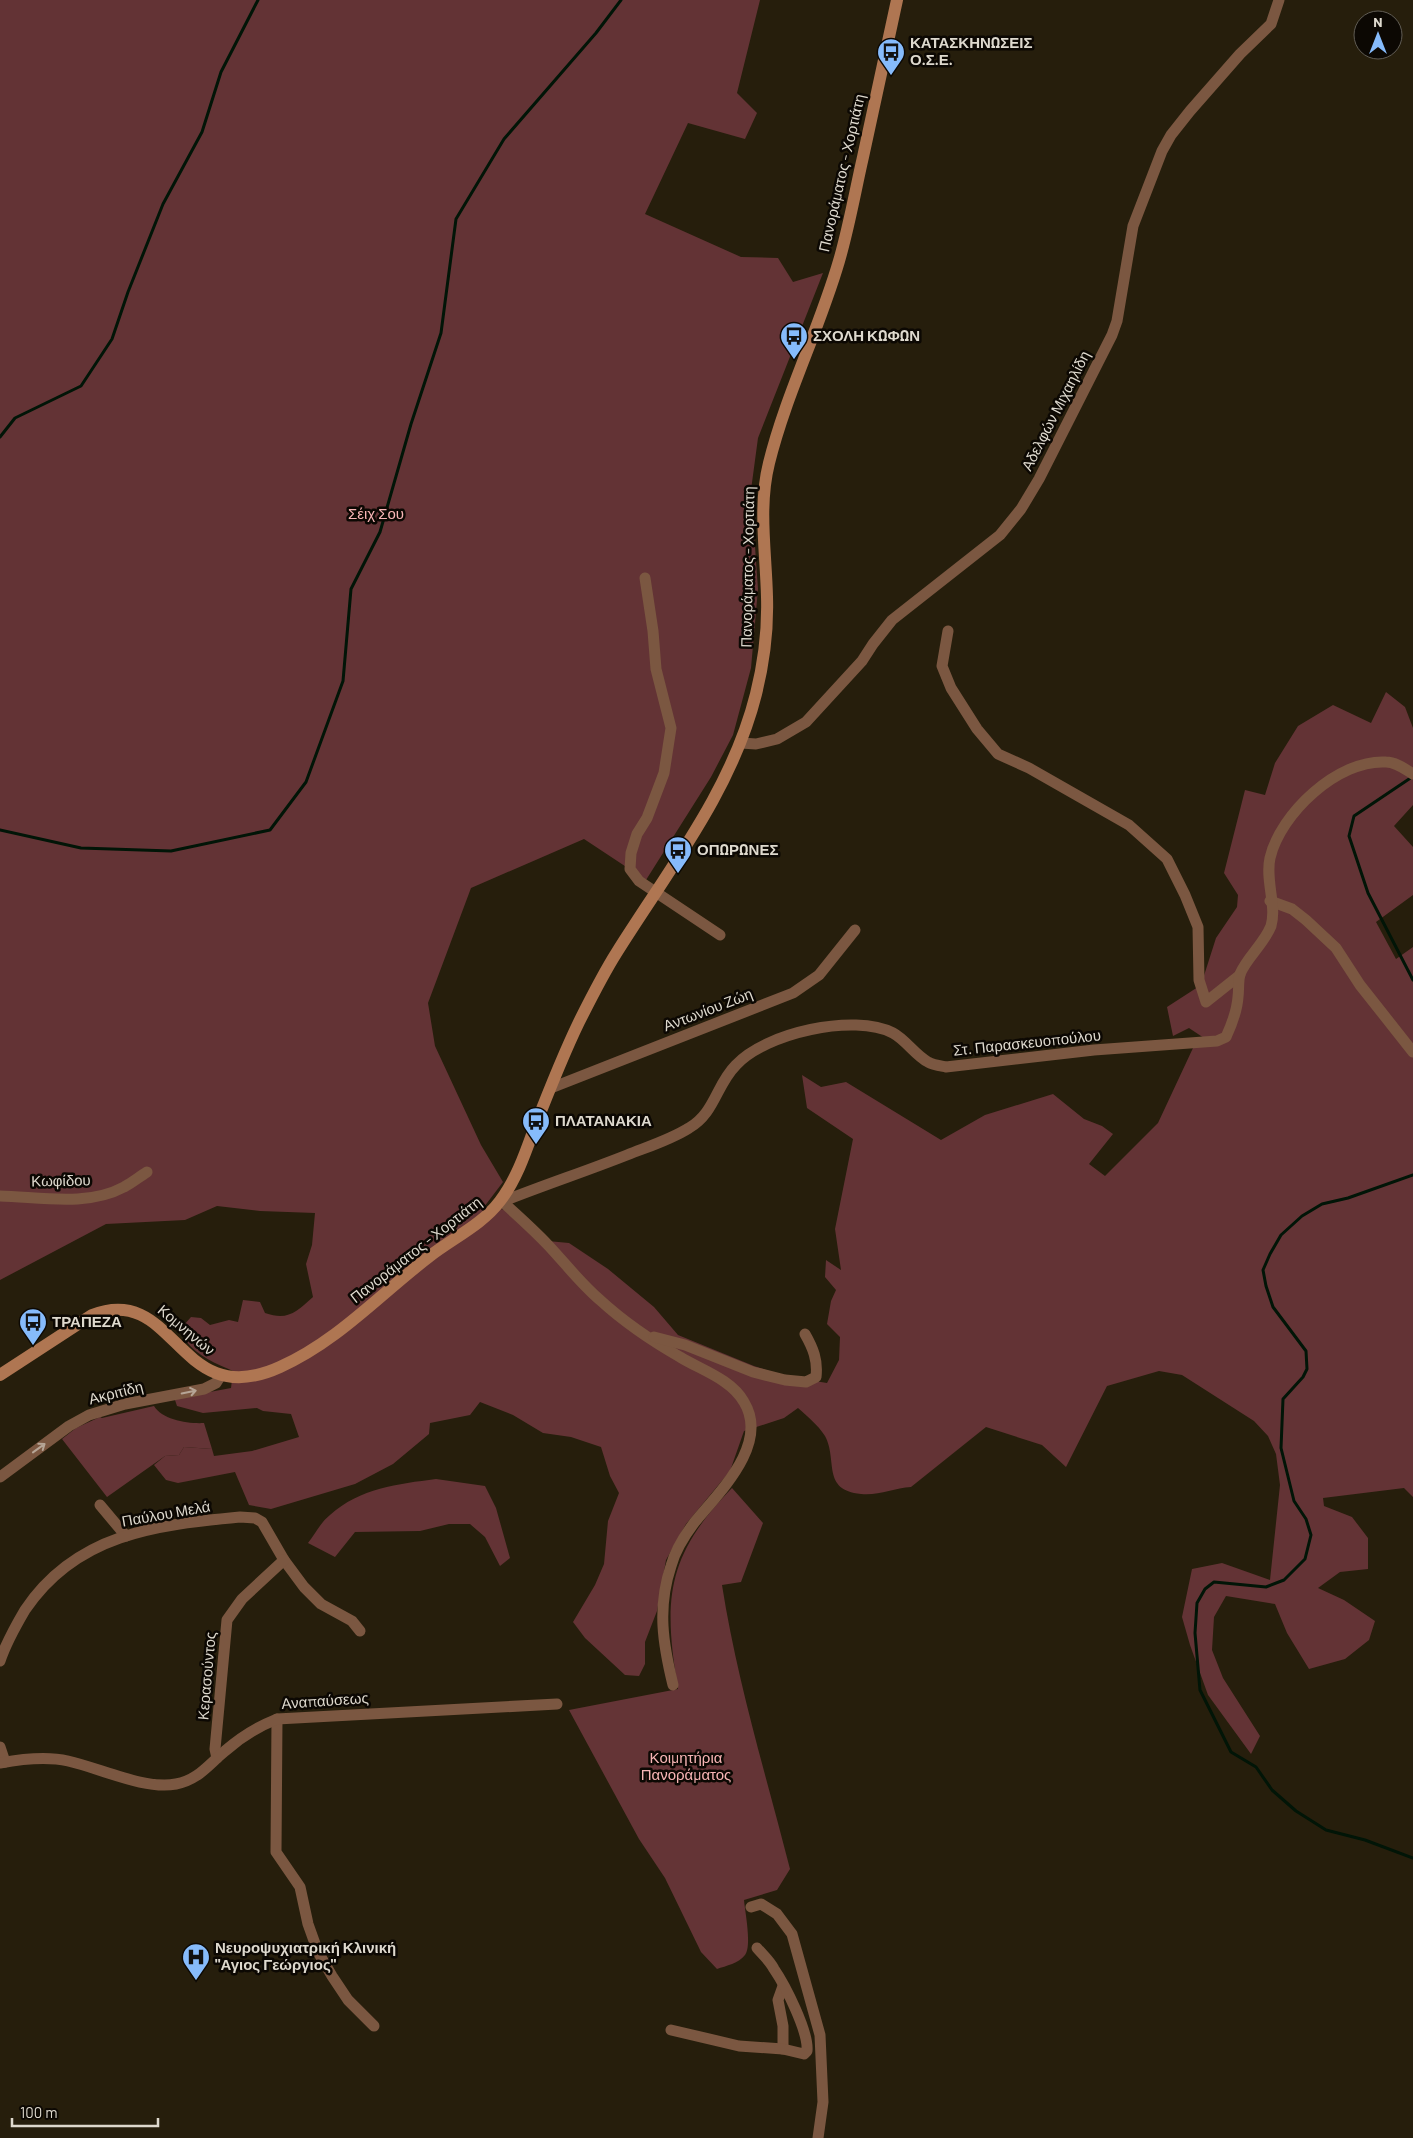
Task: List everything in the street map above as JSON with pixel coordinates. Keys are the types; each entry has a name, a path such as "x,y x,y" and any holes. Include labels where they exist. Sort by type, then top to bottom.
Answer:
{"main road":[{"name":"Πανοράματος - Χορτιάτη","path":"221,1375 240,1378 259,1375 275,1370 308,1353 347,1326 419,1264 481,1221 498,1203 520,1166 574,1033 600,981 714,798 741,743 757,691 765,643 767,602 763,504 765,482 780,426 840,257 897,0"},
{"name":"Κομνηνών","path":"0,1376 92,1314 119,1308 136,1312 154,1322 186,1354 209,1371 221,1375"}],"street":[{"name":"Αδελφών Μιχαηλίδη","path":"741,743 756,744 776,739 806,722 862,661 892,620 1000,535 1022,509 1059,442 1112,335 1117,321 1133,226 1162,151 1171,135 1190,111 1240,54 1271,24 1279,0"},
{"path":"645,578 653,631 656,669 671,728 664,773 647,818 637,834 631,854 630,869 639,881 657,891 720,935"},
{"path":"948,631 942,666 951,688 977,729 998,754 1029,768 1129,825 1167,859 1186,895 1198,927 1199,980 1206,1002 1240,975"},
{"name":"Στ. Παρασκευοπούλου","path":"498,1203 661,1142 690,1128 707,1114 719,1090 736,1064 764,1044 808,1030 845,1025 875,1027 893,1034 928,1062 946,1067 1094,1050 1217,1041 1226,1037 1236,1011 1240,975 1271,925 1274,910 1270,901 1269,859 1281,829 1296,810 1344,772 1366,764 1388,762 1402,766 1413,774"},
{"path":"1270,901 1292,909 1336,948 1360,986 1413,1052"},
{"name":"Αντωνίου Ζώη","path":"551,1088 793,993 819,975 855,930"},
{"name":"Κωφίδου","path":"0,1196 86,1198 108,1194 124,1187 147,1172"},
{"path":"498,1203 504,1203 548,1244 599,1300 645,1335 729,1385 744,1401 751,1421 750,1438 738,1468 726,1486 693,1524 670,1568 662,1627 664,1647 673,1685"},
{"path":"645,1335 685,1345 753,1372 785,1380 806,1382 816,1377 818,1364 805,1334"},
{"name":"Ακριτίδη","path":"0,1477 82,1418 111,1407 204,1389 216,1383 221,1375"},
{"path":"100,1505 126,1536"},
{"name":"Παύλου Μελά","path":"0,1661 15,1627 34,1597 47,1582 71,1561 86,1552 126,1536 218,1520 253,1518 260,1520 266,1526 294,1576 321,1604 352,1621 360,1632"},
{"name":"Κερασούντος","path":"217,1758 215,1749 227,1620 242,1598 284,1560"},
{"name":"Αναπαύσεως","path":"2,1763 57,1759 140,1781 166,1785 192,1779 249,1732 277,1720 557,1704"},
{"path":"277,1720 276,1852 300,1887 308,1924 323,1960 348,2000 374,2026"},
{"path":"0,1747 2,1763"},
{"path":"751,1906 761,1904 777,1914 792,1934 806,1979 820,2035 823,2068 824,2102 818,2138"},
{"path":"671,2030 739,2046 784,2049 804,2054 807,2051 808,2044 804,2030 774,1968 757,1948"},
{"path":"783,1986 778,2000 783,2026 784,2049"}],"green space":[{"name":"Σέιχ Σου","path":"0,0 760,0 737,93 757,113 745,139 688,123 645,214 741,257 778,258 793,282 823,273 758,438 751,490 758,589 751,668 733,735 711,777 646,880 584,839 471,888 428,1003 435,1046 481,1145 503,1182 484,1207 508,1210 537,1240 569,1243 608,1269 654,1307 678,1335 784,1376 827,1383 839,1360 840,1337 827,1324 831,1301 836,1290 825,1277 826,1260 841,1270 835,1229 853,1139 807,1108 802,1075 821,1087 846,1082 941,1140 985,1115 1053,1094 1084,1119 1102,1126 1113,1134 1089,1164 1105,1176 1158,1123 1193,1048 1207,1040 1189,1028 1173,1036 1167,1007 1201,985 1216,938 1237,907 1238,895 1224,873 1245,790 1265,795 1275,763 1298,726 1333,705 1371,723 1386,692 1405,707 1413,728 1413,805 1394,826 1413,847 1413,895 1376,922 1396,959 1413,947 1413,1497 1404,1488 1323,1498 1324,1506 1352,1517 1368,1538 1368,1569 1340,1572 1318,1588 1344,1600 1375,1621 1369,1640 1345,1659 1309,1669 1287,1633 1275,1604 1226,1596 1214,1617 1212,1650 1223,1678 1260,1736 1251,1754 1208,1695 1182,1617 1192,1569 1222,1563 1270,1580 1280,1485 1276,1454 1268,1436 1254,1421 1182,1375 1159,1371 1107,1386 1066,1467 1042,1445 986,1427 911,1487 874,1494 861,1494 840,1487 835,1480 829,1445 825,1436 816,1424 798,1408 784,1418 744,1431 730,1471 686,1524 666,1560 657,1611 645,1642 645,1664 639,1676 625,1675 585,1638 573,1622 595,1585 604,1564 608,1521 619,1493 610,1476 601,1447 571,1437 543,1433 513,1415 480,1402 470,1415 430,1423 429,1434 393,1464 355,1484 271,1509 249,1505 235,1472 178,1483 166,1480 154,1465 165,1456 179,1455 184,1447 212,1449 214,1456 252,1451 299,1437 291,1414 263,1411 257,1408 203,1413 177,1406 175,1400 231,1388 233,1371 201,1355 186,1341 184,1325 191,1317 201,1318 210,1325 229,1320 238,1322 243,1300 260,1302 265,1313 280,1316 291,1314 313,1297 306,1264 312,1245 315,1213 260,1211 217,1206 185,1220 106,1224 0,1280"},
{"path":"154,1406 169,1418 191,1423 204,1423 212,1449 184,1447 179,1455 165,1456 107,1497 62,1439 76,1428 100,1417"},
{"path":"436,1479 485,1486 496,1508 510,1558 500,1566 485,1537 470,1524 449,1524 420,1531 355,1532 335,1557 308,1543 327,1518 354,1499 394,1485"},
{"name":"Κοιμητήρια Πανοράματος","path":"732,1488 763,1523 741,1582 722,1585 744,1692 790,1869 777,1890 744,1900 748,1937 747,1951 739,1960 717,1969 701,1952 665,1878 639,1839 569,1710 678,1689 671,1629 671,1604 675,1580 682,1558 694,1535 710,1512"}],"waterway":[{"path":"0,437 15,418 81,386 112,339 128,292 163,204 202,132 221,72 258,0"},
{"path":"0,830 81,848 171,851 270,830 306,782 343,681 351,589 380,532 411,424 441,333 456,219 504,139 596,33 621,0"},
{"path":"1412,777 1354,816 1349,836 1368,893 1413,980"},
{"path":"1413,1175 1348,1198 1322,1204 1302,1216 1281,1235 1270,1254 1263,1270 1273,1307 1306,1351 1307,1369 1303,1377 1283,1399 1281,1448 1294,1501 1306,1519 1311,1535 1305,1559 1284,1580 1266,1587 1214,1582 1205,1589 1197,1603 1195,1633 1200,1690 1231,1752 1256,1767 1272,1790 1296,1811 1326,1830 1365,1840 1413,1858"}],"place":[{"name":"ΚΑΤΑΣΚΗΝΩΣΕΙΣ Ο.Σ.Ε.","path":"891,76"},
{"name":"ΣΧΟΛΗ ΚΩΦΩΝ","path":"794,360"},
{"name":"ΟΠΩΡΩΝΕΣ","path":"678,874"},
{"name":"ΠΛΑΤΑΝΑΚΙΑ","path":"536,1145"},
{"name":"ΤΡΑΠΕΖΑ","path":"33,1346"},
{"name":"Νευροψυχιατρική Κλινική \"Αγιος Γεώργιος\"","path":"196,1981"}]}
